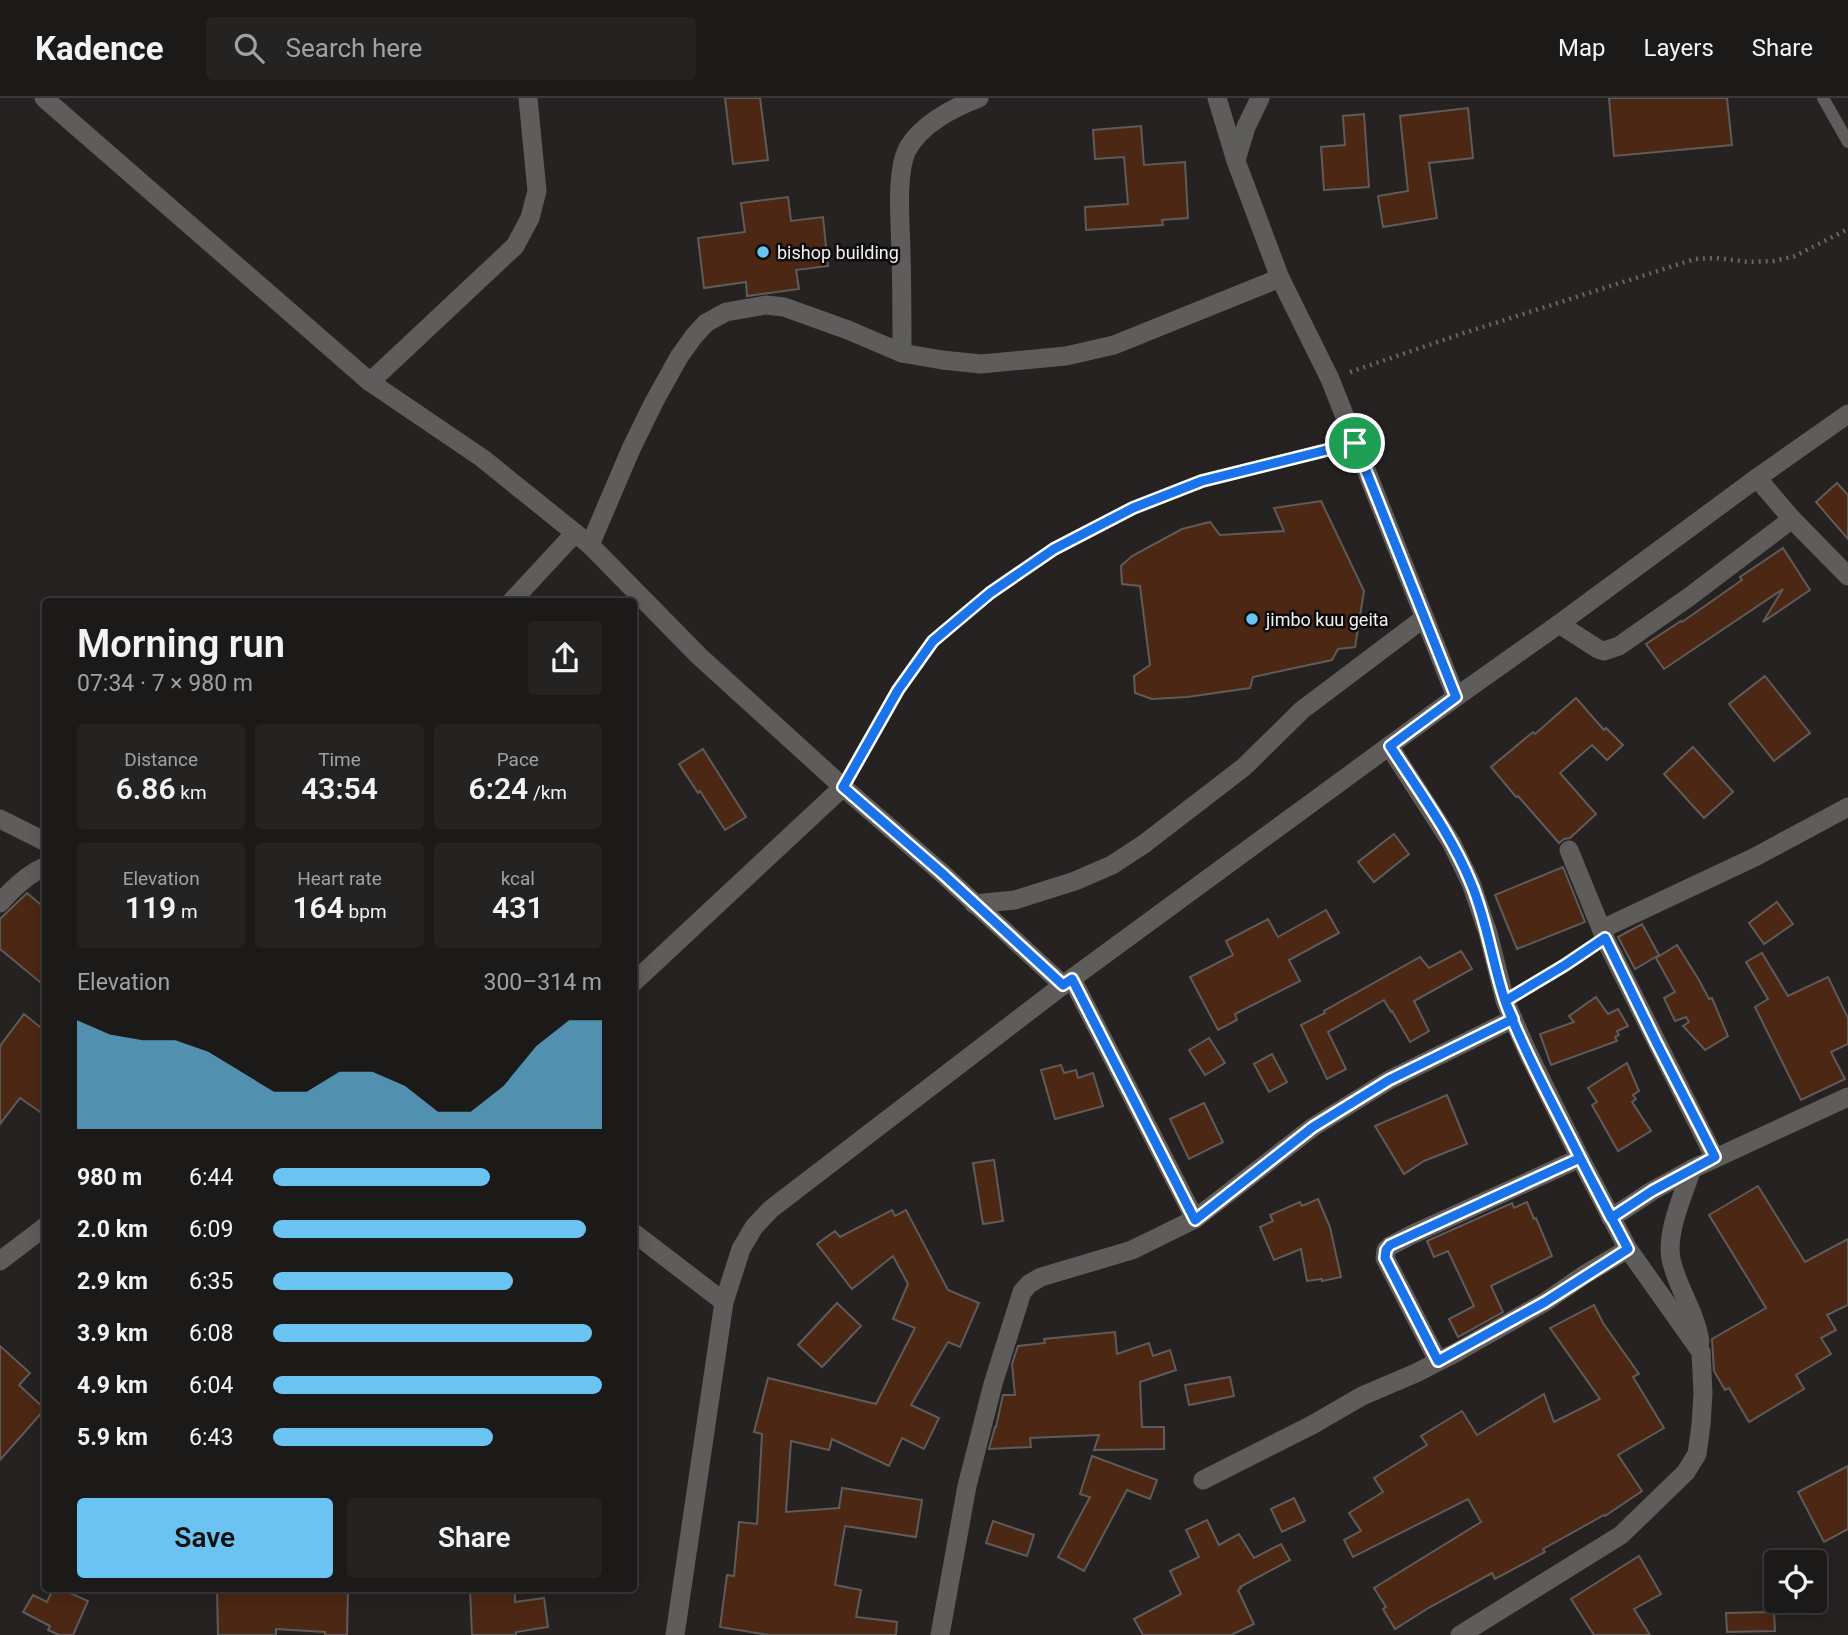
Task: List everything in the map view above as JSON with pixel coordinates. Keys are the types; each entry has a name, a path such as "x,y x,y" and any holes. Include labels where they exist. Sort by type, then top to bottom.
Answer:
{"street":[{"path":"44,98 370,382 482,458 583,539 699,656 974,904 1068,982 1195,1220"},
{"path":"370,382 515,246 530,218 537,191 528,98"},
{"path":"902,353 900,183 906,153 923,129 962,104 979,98"},
{"path":"1217,98 1236,161 1280,278 1330,379 1456,697"},
{"path":"1236,161 1246,127 1260,98"},
{"path":"516,598 583,539 679,357 694,336 714,317 743,308 766,305 784,307 902,353 981,364 1066,356 1114,345 1280,278"},
{"path":"675,1635 724,1302 741,1249 754,1227 771,1209 1068,982 1756,478 1848,414"},
{"path":"1756,478 1848,576"},
{"path":"1559,624 1598,649 1611,650 1689,597 1792,519"},
{"path":"974,904 1015,900 1075,881 1112,865 1144,844 1244,767 1302,710 1424,618"},
{"path":"1390,746 1451,842 1471,883 1488,933 1505,1001 1580,1158 1628,1249 1701,1352"},
{"path":"637,979 843,787"},
{"path":"1604,933 1630,914 1755,857 1848,807"},
{"path":"0,819 42,840"},
{"path":"1569,850 1604,933 1715,1157"},
{"path":"0,903 9,892 42,868"},
{"path":"940,1635 967,1486 996,1373 1022,1292 1029,1284 1041,1276 1132,1250 1195,1220 1313,1127 1389,1080 1513,1019"},
{"path":"1611,1218 1652,1191 1715,1157 1848,1097"},
{"path":"1438,1361 1385,1258 1386,1250 1390,1245 1411,1235 1580,1158"},
{"path":"1460,1635 1621,1535 1686,1472 1697,1454 1703,1393 1701,1352 1693,1314 1671,1258 1672,1233 1692,1169"},
{"path":"0,1261 42,1229"},
{"path":"637,1235 724,1302"},
{"path":"1203,1480 1312,1425 1362,1396 1416,1373 1545,1302 1628,1249"}],"lane":[{"path":"1823,98 1848,142"},
{"path":"843,787 898,690 933,641 990,593 1054,549 1133,508 1202,481 1355,443"}],"path":[{"path":"1330,379 1464,332 1695,259 1774,261 1795,256 1848,229"},
{"path":"1505,1001 1565,965 1604,933"}],"building":[{"path":"725,98 760,98 768,160 733,164"},
{"path":"1609,98 1727,98 1732,145 1614,156"},
{"path":"1468,108 1473,158 1429,163 1437,218 1383,227 1378,196 1408,191 1400,116"},
{"path":"1364,114 1369,187 1324,190 1321,147 1345,145 1343,116"},
{"path":"1141,126 1144,165 1185,162 1188,218 1162,220 1163,225 1086,230 1085,207 1128,204 1124,157 1095,159 1093,130"},
{"name":"bishop building","path":"788,197 791,221 823,217 828,266 796,270 799,289 747,296 746,282 704,288 698,238 745,232 741,203"},
{"path":"1837,483 1848,495 1848,539 1816,502"},
{"name":"jimbo kuu geita","path":"1321,501 1364,591 1355,647 1338,649 1332,660 1253,677 1250,688 1152,699 1135,693 1134,676 1150,665 1140,586 1122,584 1121,566 1132,556 1182,529 1210,522 1220,535 1284,531 1274,508"},
{"path":"1783,548 1810,590 1763,622 1783,589 1664,669 1646,644 1742,580 1740,577"},
{"path":"1765,676 1810,733 1774,761 1729,704"},
{"path":"1576,698 1604,730 1606,728 1623,745 1607,760 1592,745 1560,773 1596,814 1570,838 1559,843 1491,767 1533,732 1535,734"},
{"path":"1693,747 1733,792 1704,818 1664,774"},
{"path":"703,749 746,817 725,830 679,764"},
{"path":"1394,834 1409,854 1374,882 1358,862"},
{"path":"1563,867 1585,922 1517,949 1495,895"},
{"path":"27,893 42,906 42,984 0,949 0,919"},
{"path":"1777,902 1793,924 1764,944 1749,923"},
{"path":"1326,910 1339,933 1289,960 1300,981 1235,1014 1237,1020 1218,1030 1190,977 1233,955 1226,941 1268,919 1278,937"},
{"path":"1642,924 1659,955 1635,969 1618,937"},
{"path":"1677,945 1709,999 1712,998 1728,1036 1705,1050 1683,1026 1689,1022 1686,1017 1675,1021 1664,998 1675,992 1656,958"},
{"path":"1461,951 1472,969 1414,1001 1429,1031 1410,1042 1384,1000 1328,1032 1346,1069 1327,1079 1301,1025 1420,957 1429,968"},
{"path":"1762,953 1788,996 1828,977 1848,1018 1848,1044 1831,1052 1845,1079 1801,1100 1755,1007 1768,999 1746,962"},
{"path":"1596,997 1608,1014 1618,1009 1628,1026 1617,1031 1617,1041 1551,1065 1540,1034 1574,1022 1569,1016"},
{"path":"24,1014 42,1029 42,1113 20,1098 0,1124 0,1046"},
{"path":"1209,1038 1225,1063 1205,1075 1189,1050"},
{"path":"1272,1054 1287,1082 1269,1092 1254,1064"},
{"path":"1627,1063 1639,1091 1633,1095 1636,1099 1632,1102 1651,1131 1618,1151 1592,1105 1597,1102 1588,1088"},
{"path":"1061,1065 1064,1073 1076,1070 1078,1078 1093,1073 1103,1106 1055,1119 1041,1070"},
{"path":"1447,1095 1467,1144 1424,1161 1404,1174 1375,1126"},
{"path":"1204,1103 1223,1142 1189,1159 1170,1119"},
{"path":"994,1160 1003,1221 983,1224 973,1163"},
{"path":"1758,1186 1805,1262 1848,1239 1848,1305 1827,1315 1836,1330 1821,1338 1831,1354 1796,1375 1804,1389 1749,1422 1729,1388 1725,1390 1714,1371 1712,1339 1766,1308 1709,1215"},
{"path":"1318,1199 1330,1227 1341,1277 1307,1281 1301,1249 1274,1260 1260,1227 1273,1221 1270,1215 1300,1202 1302,1206"},
{"path":"1527,1202 1552,1256 1491,1286 1503,1312 1458,1337 1449,1319 1474,1306 1448,1251 1434,1257 1427,1241 1512,1203 1514,1208"},
{"path":"892,1210 895,1216 906,1210 948,1290 979,1303 960,1347 948,1342 911,1405 939,1418 924,1449 902,1438 889,1466 832,1439 829,1450 791,1441 786,1512 839,1508 842,1488 922,1500 916,1537 845,1526 835,1585 861,1590 856,1617 897,1622 896,1635 769,1635 720,1627 727,1575 734,1576 739,1522 757,1524 762,1434 754,1432 768,1378 876,1404 915,1328 893,1319 908,1284 893,1256 852,1289 817,1244 835,1231 840,1237"},
{"path":"837,1303 861,1326 822,1367 798,1345"},
{"path":"1594,1305 1603,1323 1639,1374 1633,1377 1664,1428 1618,1455 1642,1491 1605,1516 1543,1549 1545,1552 1495,1579 1492,1573 1395,1629 1374,1588 1481,1522 1468,1499 1353,1557 1344,1540 1361,1531 1349,1513 1383,1492 1374,1478 1427,1445 1421,1436 1462,1411 1477,1435 1544,1394 1554,1422 1600,1399 1550,1328"},
{"path":"1115,1332 1117,1354 1149,1343 1153,1356 1170,1350 1176,1370 1140,1382 1142,1427 1164,1427 1164,1449 1094,1450 1099,1435 1030,1438 1031,1447 989,1449 1003,1395 1015,1395 1012,1364 1018,1346 1045,1343 1044,1339"},
{"path":"0,1346 30,1373 19,1385 42,1406 42,1412 0,1460"},
{"path":"1230,1377 1234,1396 1189,1405 1185,1385"},
{"path":"1092,1456 1157,1480 1150,1499 1127,1490 1084,1571 1058,1557 1090,1497 1080,1494"},
{"path":"1848,1466 1848,1529 1824,1542 1798,1492"},
{"path":"1294,1498 1305,1521 1282,1532 1271,1509"},
{"path":"1207,1520 1219,1545 1239,1534 1254,1558 1281,1544 1290,1560 1238,1590 1254,1624 1231,1635 1143,1635 1134,1619 1181,1594 1170,1571 1199,1557 1186,1530"},
{"path":"993,1521 1034,1535 1027,1556 986,1543"},
{"path":"1639,1556 1661,1594 1634,1609 1650,1635 1594,1635 1571,1599"},
{"path":"52,1592 68,1592 88,1601 73,1635 59,1635 48,1630 50,1626 23,1612 33,1595 47,1602"},
{"path":"217,1592 348,1592 347,1635 276,1629 276,1635 218,1635"},
{"path":"470,1592 515,1592 515,1602 544,1598 548,1627 516,1632 516,1635 472,1635"},
{"path":"1726,1613 1774,1613 1775,1631 1727,1632"}],"place":[{"name":"bishop building","path":"763,252"},
{"name":"jimbo kuu geita","path":"1252,619"}],"route":[{"path":"1355,443 1202,481 1133,508 1054,549 990,593 933,641 898,690 843,787 943,874 1063,985 1072,979 1195,1220 1313,1127 1389,1080 1513,1019 1505,1001 1605,938 1715,1157 1652,1191 1611,1218 1580,1158 1390,1245 1385,1258 1438,1361 1545,1302 1628,1249 1611,1218 1580,1158 1505,1001 1488,933 1471,883 1451,842 1390,746 1456,697 1355,443"}]}
